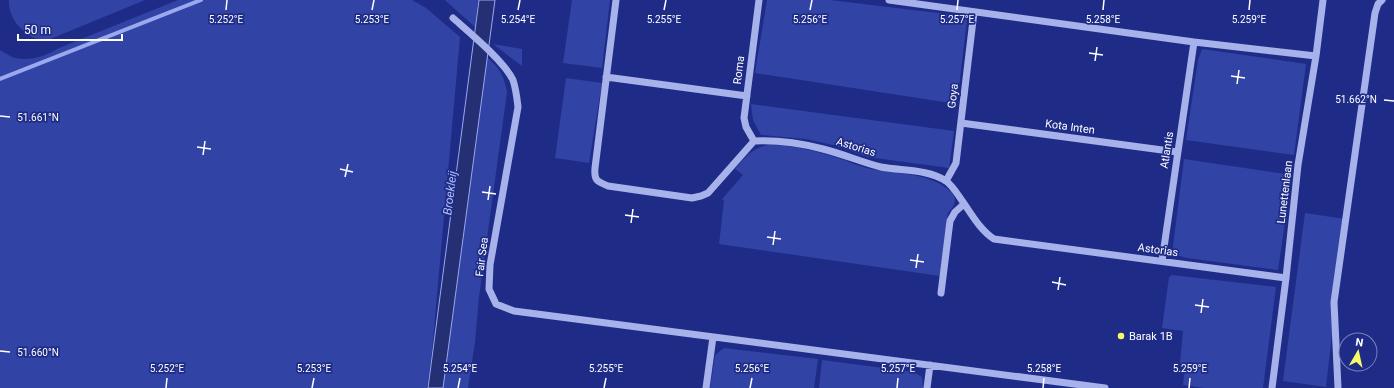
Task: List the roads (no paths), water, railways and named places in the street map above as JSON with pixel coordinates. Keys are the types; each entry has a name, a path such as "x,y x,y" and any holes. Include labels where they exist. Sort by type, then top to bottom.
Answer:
{"street":[{"path":"616,0 594,168 594,176 598,182 608,186 692,198 701,196 708,193 754,141"},
{"name":"Roma","path":"754,141 746,127 744,118 759,0"},
{"path":"889,0 1194,42 1316,56"},
{"name":"Lunettenlaan","path":"1272,388 1298,165 1316,56 1323,0"},
{"path":"1338,388 1334,302 1376,13 1378,4 1382,0"},
{"name":"Goya","path":"946,181 956,163 974,12"},
{"name":"Fair Sea","path":"453,18 507,70 513,80 516,92 518,107 490,265 489,289 496,304 514,311 1105,388"},
{"name":"Atlantis","path":"1162,261 1194,42"},
{"path":"606,78 747,96"},
{"name":"Kota Inten","path":"961,123 1177,152"},
{"name":"Astorias","path":"754,141 772,140 803,144 824,149 868,164 929,174 946,181 987,234 994,239 1286,278"},
{"path":"940,293 950,221 955,212 964,204"},
{"path":"706,388 713,337"},
{"path":"927,388 930,365"}],"waterway":[{"path":"0,79 201,0"}],"place":[{"name":"Barak 1B","path":"1121,336"}],"water label":[{"name":"Broekleij","path":"450,193"}]}
